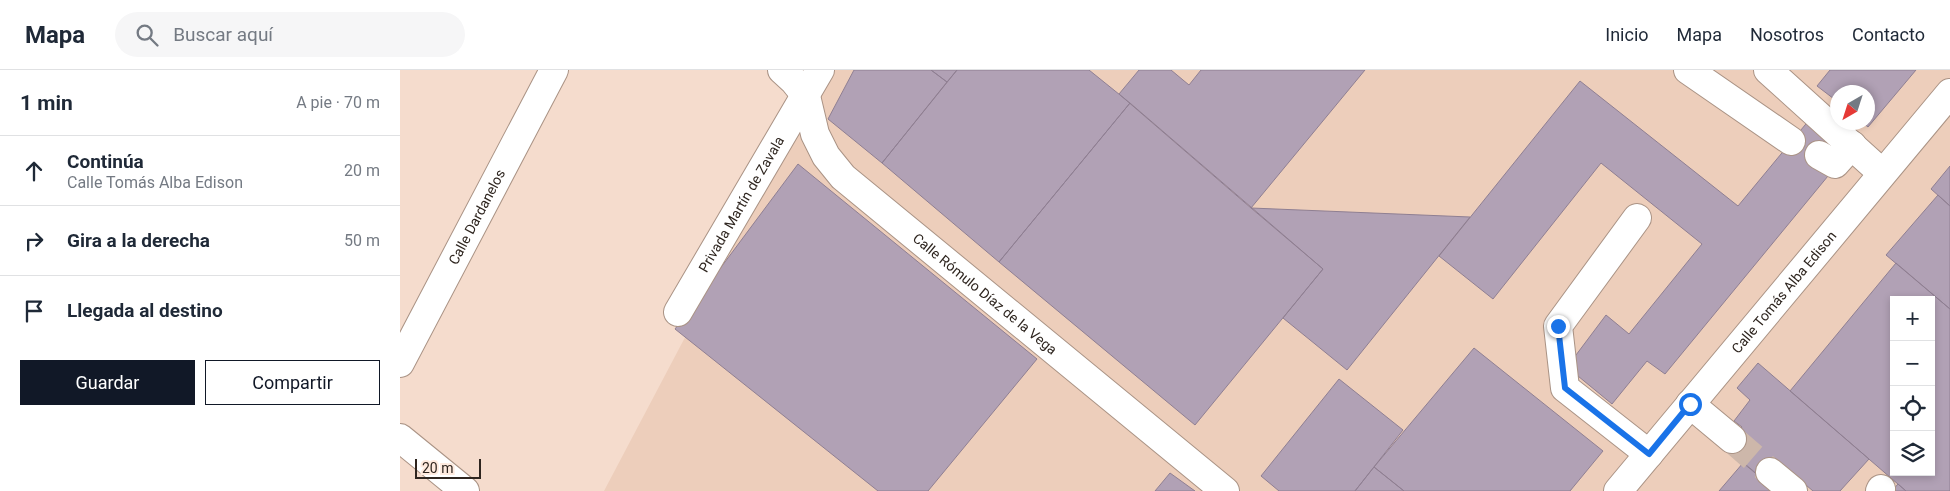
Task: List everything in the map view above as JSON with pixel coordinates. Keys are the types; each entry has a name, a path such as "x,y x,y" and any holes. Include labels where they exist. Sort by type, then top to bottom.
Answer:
{"street":[{"name":"Calle Dardanelos","path":"400,363 554,70"},
{"name":"Calle Rómulo Díaz de la Vega","path":"782,70 806,96 815,134 826,156 843,177 1225,491"},
{"name":"Privada Martín de Zavala","path":"678,312 820,70"},
{"path":"1688,70 1792,141"},
{"path":"1768,70 1882,174"},
{"name":"Calle Tomás Alba Edison","path":"1618,491 1950,94"},
{"path":"1819,155 1835,164 1852,145"},
{"path":"1637,218 1558,326 1565,388 1649,454"},
{"path":"1690,404 1732,439"},
{"path":"400,438 465,491"},
{"path":"1770,472 1793,491"}],"shaded area":[{"path":"826,70 1950,70 1950,491 604,491"}],"building":[{"path":"854,70 931,70 947,82 882,163 828,119"},
{"path":"931,70 957,70 947,82"},
{"path":"957,70 1089,70 1130,103 999,262 882,163"},
{"path":"1139,70 1171,70 1189,85 1201,70 1365,70 1251,208 1119,94"},
{"path":"1830,70 1916,70 1875,119 1875,85 1830,85 1830,96 1817,86"},
{"path":"1580,81 1738,206 1810,119 1834,137 1811,164 1828,176 1665,374 1647,361 1612,404 1567,367 1606,315 1629,334 1702,244 1601,163 1493,299 1439,256"},
{"path":"1130,103 1323,269 1195,425 999,262"},
{"path":"798,164 1037,359 928,491 878,491 675,329"},
{"path":"1950,166 1950,206 1931,189"},
{"path":"1938,195 1950,206 1950,309 1935,296 1886,255"},
{"path":"1251,208 1470,217 1347,370 1283,318 1323,269"},
{"path":"1896,263 1935,296 1890,296 1890,476 1935,476 1935,296 1950,309 1950,491 1906,491 1790,391"},
{"path":"1474,348 1603,451 1570,491 1404,491 1374,467"},
{"path":"1758,363 1869,459 1840,491 1813,491 1779,462 1764,480 1725,447 1742,427 1734,421 1750,400 1737,388"},
{"path":"1339,379 1403,430 1355,491 1279,491 1261,476"},
{"path":"1743,463 1777,491 1719,491"},
{"path":"1374,467 1404,491 1355,491"},
{"path":"1170,473 1195,491 1155,491"},
{"path":"1898,484 1906,491 1892,491"}],"tunnel":[{"path":"1732,439 1770,472"}],"route":[{"path":"1558,326 1565,388 1649,454 1690,404"}]}
